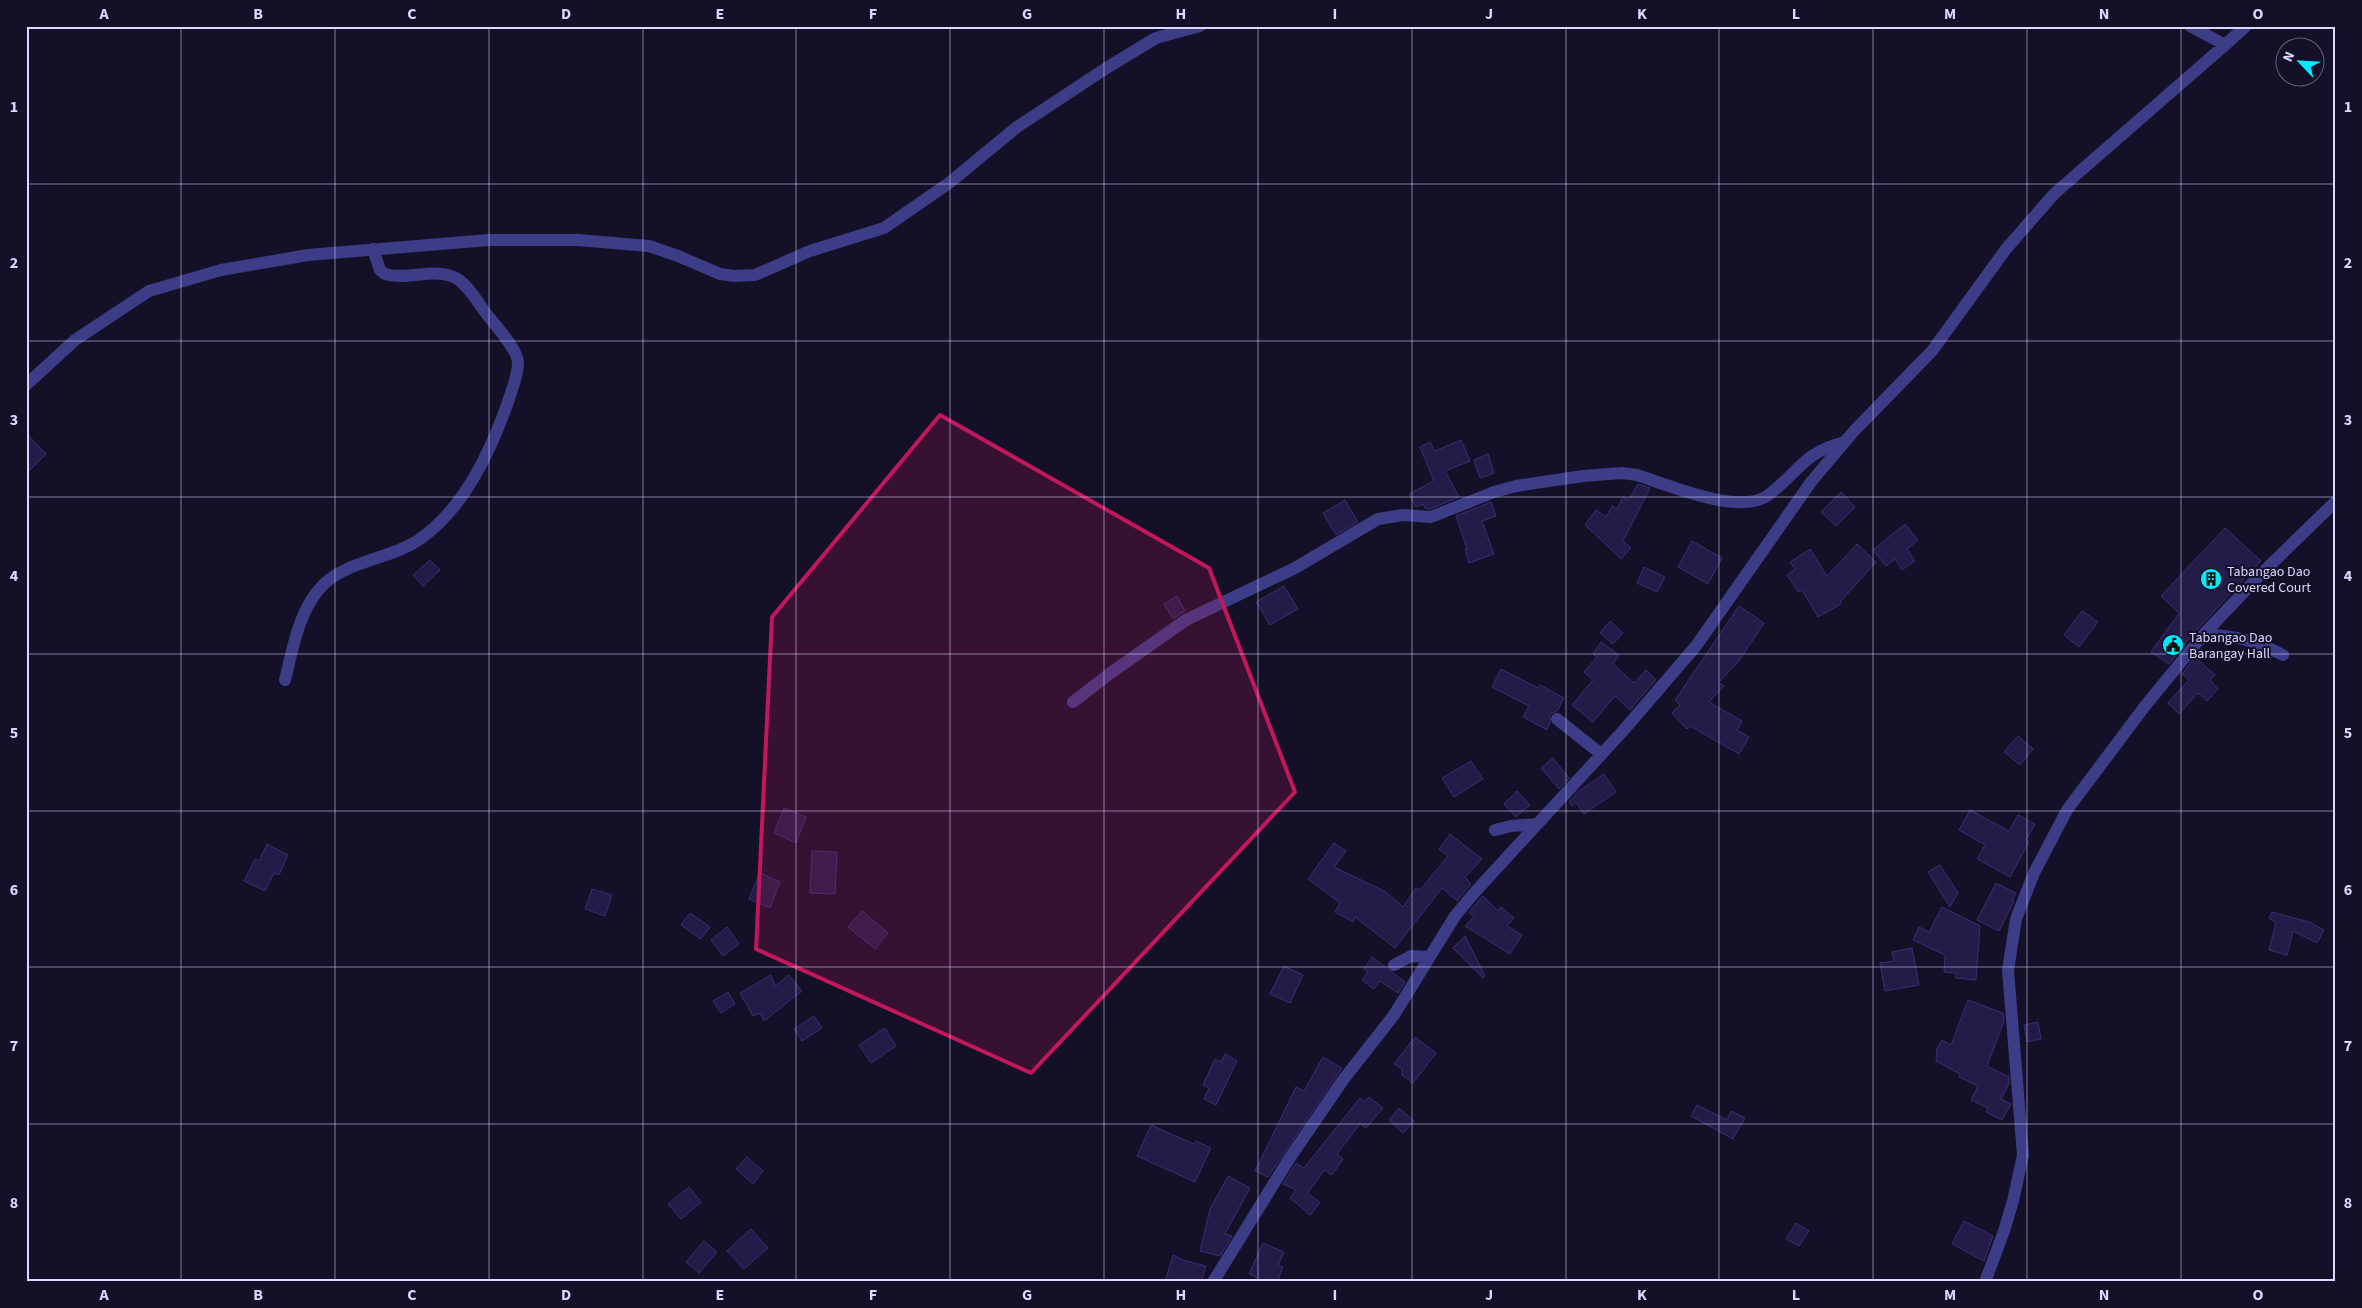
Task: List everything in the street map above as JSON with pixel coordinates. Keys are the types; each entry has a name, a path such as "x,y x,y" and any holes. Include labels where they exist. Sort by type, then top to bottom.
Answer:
{"street":[{"path":"26,385 75,340 149,291 221,270 308,255 489,240 609,241 649,246 720,274 734,276 755,275 810,251 884,228 949,183 1017,127 1108,67 1156,38 1200,26"},
{"path":"2190,26 2225,45"},
{"path":"1213,1282 1289,1160 1343,1080 1394,1016 1460,910 1696,646 1810,482 1845,442 1932,351 2006,249 2054,194 2246,26"},
{"path":"286,680 304,612 312,598 335,575 418,541 442,522 460,499 494,441 516,378 518,360 510,344 463,284 446,275 385,274 380,270 373,249"},
{"path":"1073,702 1186,620 1295,568 1378,519 1403,514 1431,517 1494,492 1516,486 1583,476 1622,473 1637,475 1727,502 1750,503 1766,496 1808,457 1826,447 1845,442"},
{"path":"1985,1282 2007,1224 2023,1155 2008,970 2016,919 2034,873 2067,810 2145,706 2204,634 2259,576 2336,501"},
{"path":"2204,634 2239,636 2283,655"},
{"path":"1557,719 1601,754"},
{"path":"1495,830 1511,826 1536,824"},
{"path":"1394,965 1411,956 1429,957"}],"highlighted area":[{"path":"940,415 1209,568 1295,792 1031,1073 756,949 772,617"}],"building":[{"path":"26,433 46,454 26,474"},
{"path":"1461,440 1470,461 1445,471 1459,497 1430,509 1425,508 1423,504 1416,507 1409,494 1434,481 1420,447 1430,442 1435,451"},
{"path":"1488,454 1494,473 1480,478 1474,460"},
{"path":"1638,484 1650,488 1623,541 1631,548 1621,559 1585,525 1596,510 1606,517 1612,506 1617,509 1623,497 1629,500"},
{"path":"1841,492 1855,507 1836,526 1821,512"},
{"path":"1345,500 1358,522 1336,535 1323,513"},
{"path":"1491,502 1496,516 1482,521 1494,554 1469,563 1465,549 1467,549 1456,516"},
{"path":"1905,524 1918,540 1907,549 1915,561 1902,570 1895,559 1886,566 1873,550"},
{"name":"Tabangao Dao Covered Court","path":"2225,528 2261,561 2192,635 2169,664 2151,652 2179,613 2161,596"},
{"path":"1692,541 1722,558 1708,584 1678,567"},
{"path":"1857,544 1876,562 1840,602 1841,604 1818,617 1802,590 1798,592 1787,575 1795,569 1790,562 1810,549 1827,576"},
{"path":"430,560 440,570 423,586 413,575"},
{"path":"1644,567 1665,577 1657,592 1637,583"},
{"path":"1284,586 1298,609 1270,625 1256,602"},
{"path":"1177,596 1185,611 1173,619 1164,604"},
{"path":"1739,606 1764,623 1739,661 1719,682 1724,686 1709,702 1742,721 1737,730 1749,737 1739,754 1690,726 1687,729 1672,713 1680,705 1675,700"},
{"path":"2082,611 2098,622 2079,647 2064,635"},
{"path":"1610,621 1623,633 1613,644 1600,633"},
{"path":"1601,642 1619,655 1613,664 1634,683 1646,670 1656,680 1630,710 1615,696 1593,722 1572,705 1593,680 1584,672 1597,657 1593,654"},
{"path":"2195,657 2215,675 2210,680 2218,689 2207,701 2198,693 2179,714 2168,703 2189,680 2182,674"},
{"path":"1501,669 1538,688 1540,685 1564,698 1557,711 1550,714 1550,723 1547,730 1523,717 1529,706 1492,687"},
{"path":"2018,736 2033,749 2020,765 2004,752"},
{"path":"1553,758 1569,778 1559,789 1541,768"},
{"path":"1471,761 1483,779 1454,797 1442,778"},
{"path":"1604,774 1616,792 1584,814 1576,802 1572,806 1569,802 1579,791"},
{"path":"1517,791 1530,805 1516,817 1504,804"},
{"path":"784,808 806,817 796,843 774,833"},
{"path":"1970,810 2009,831 2018,815 2035,824 2026,840 2029,842 2010,877 1977,859 1985,845 1959,830"},
{"path":"1450,834 1482,859 1465,877 1471,884 1457,901 1442,888 1395,948 1355,917 1353,922 1335,912 1340,903 1308,879 1334,843 1346,851 1334,867 1386,892 1403,907 1416,888 1420,890 1448,856 1439,849"},
{"path":"267,844 288,855 279,875 274,873 265,891 244,881 255,859 259,861"},
{"path":"812,851 837,852 835,894 810,893"},
{"path":"1940,865 1958,893 1950,907 1928,872"},
{"path":"760,873 780,882 770,908 749,899"},
{"path":"1996,883 2016,893 1999,931 1977,920"},
{"path":"592,889 612,895 605,916 585,909"},
{"path":"1483,896 1498,911 1501,907 1514,918 1507,926 1522,935 1510,954 1465,926 1474,917 1469,912"},
{"path":"1942,907 1980,926 1976,980 1956,978 1956,973 1944,972 1945,955 1913,940 1919,927 1929,932"},
{"path":"862,911 888,933 875,949 848,927"},
{"path":"2272,912 2309,922 2324,930 2317,943 2293,931 2287,955 2269,950 2276,922 2269,918"},
{"path":"690,913 710,927 701,939 681,925"},
{"path":"727,927 739,944 723,956 711,940"},
{"path":"1465,936 1485,976 1483,978 1453,948"},
{"path":"1912,948 1919,985 1885,991 1880,963 1894,961 1892,952"},
{"path":"1372,957 1405,982 1398,993 1380,981 1374,989 1362,980 1368,972 1364,969"},
{"path":"1284,966 1303,975 1290,1003 1270,994"},
{"path":"771,975 775,986 789,975 802,991 764,1021 760,1013 753,1016 740,993"},
{"path":"728,992 735,1004 721,1013 713,1001"},
{"path":"1968,1000 2003,1013 2004,1021 1987,1066 2009,1077 2009,1084 2001,1099 2011,1104 2002,1120 1986,1112 1988,1108 1971,1100 1978,1086 1959,1077 1960,1074 1936,1061 1937,1048 1942,1040 1951,1045"},
{"path":"814,1016 822,1028 802,1041 794,1029"},
{"path":"2038,1022 2041,1039 2027,1042 2024,1025"},
{"path":"885,1028 896,1046 871,1063 859,1045"},
{"path":"1415,1037 1436,1053 1413,1083 1402,1075 1402,1069 1394,1064"},
{"path":"1225,1054 1237,1061 1216,1105 1204,1099 1209,1088 1203,1085 1215,1059 1221,1062"},
{"path":"1323,1057 1342,1068 1268,1177 1255,1171 1296,1087 1304,1091"},
{"path":"1369,1097 1383,1108 1366,1128 1360,1124 1337,1154 1343,1159 1332,1175 1324,1170 1308,1193 1320,1203 1310,1215 1290,1198 1296,1190 1283,1184 1296,1163 1304,1168 1360,1098 1365,1102"},
{"path":"1697,1105 1727,1120 1731,1111 1745,1118 1733,1139 1691,1116"},
{"path":"1399,1108 1414,1121 1403,1133 1389,1120"},
{"path":"1151,1125 1194,1144 1196,1141 1211,1148 1195,1182 1137,1156"},
{"path":"747,1157 763,1171 753,1184 736,1169"},
{"path":"1228,1176 1250,1188 1225,1234 1232,1236 1220,1256 1200,1251 1210,1209"},
{"path":"689,1187 701,1202 681,1219 668,1204"},
{"path":"1964,1221 1993,1236 1984,1261 1952,1244"},
{"path":"1796,1223 1809,1231 1799,1246 1786,1239"},
{"path":"751,1229 768,1248 744,1269 727,1251"},
{"path":"704,1241 717,1252 699,1273 686,1262"},
{"path":"1263,1243 1284,1252 1278,1265 1283,1267 1277,1282 1256,1282 1258,1278 1249,1274"},
{"path":"1173,1255 1183,1260 1206,1266 1201,1282 1165,1282"}],"place":[{"name":"Tabangao Dao Covered Court","path":"2211,579"},
{"name":"Tabangao Dao Barangay Hall","path":"2173,645"}]}
